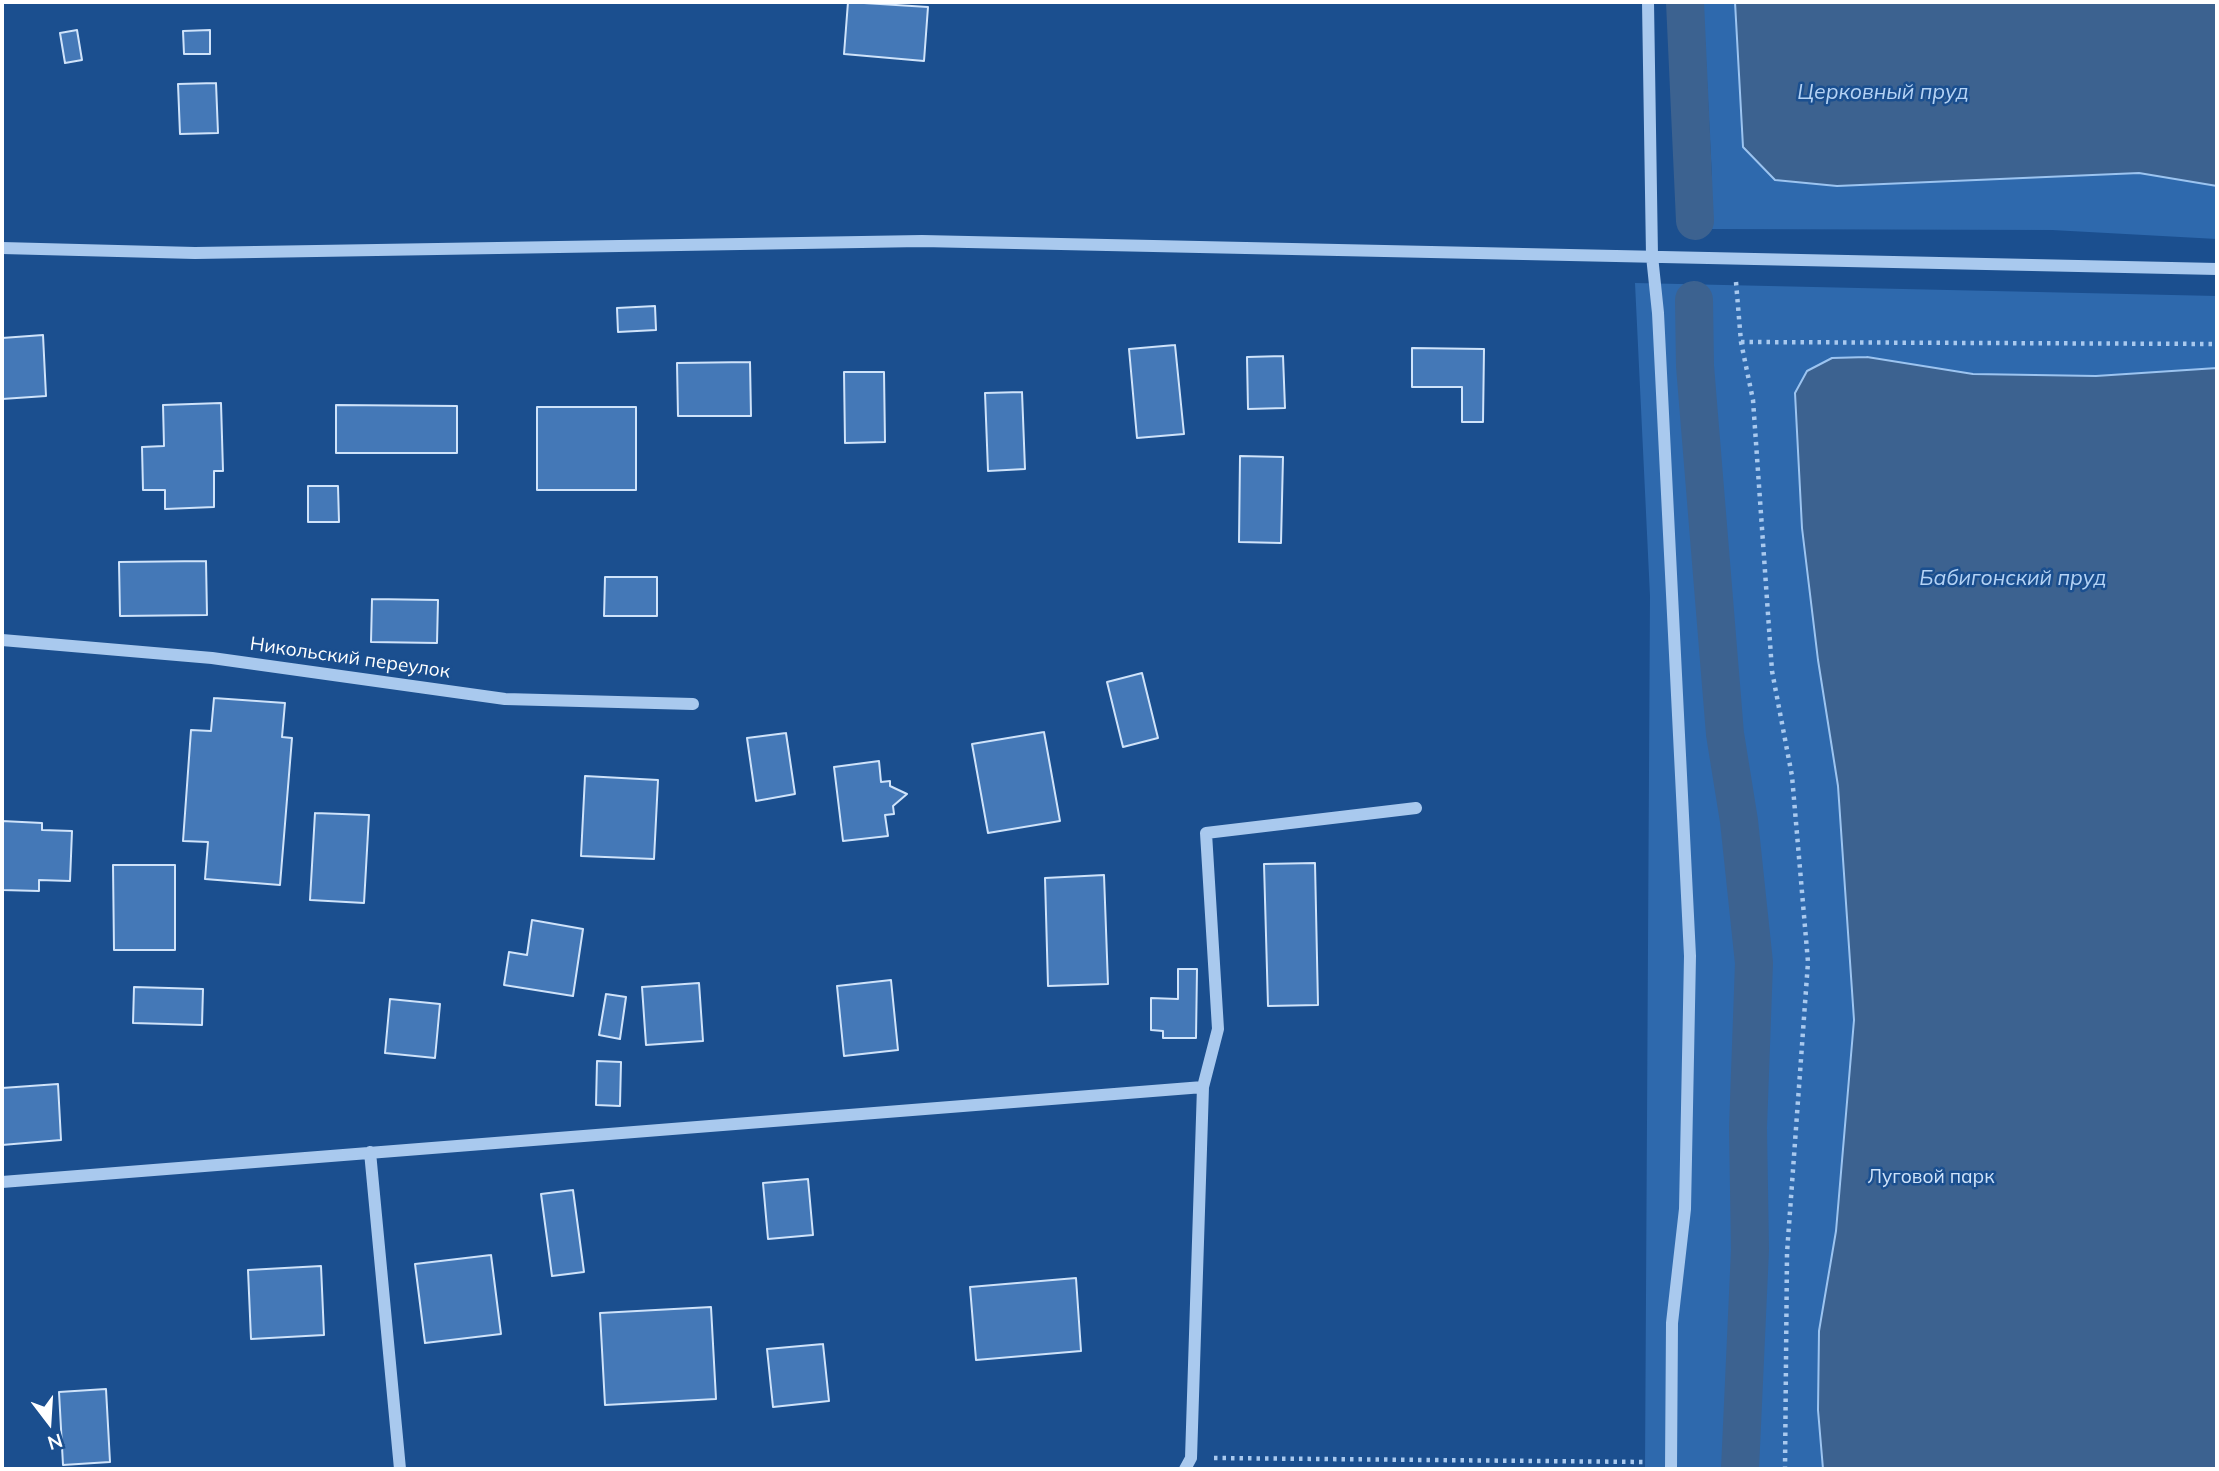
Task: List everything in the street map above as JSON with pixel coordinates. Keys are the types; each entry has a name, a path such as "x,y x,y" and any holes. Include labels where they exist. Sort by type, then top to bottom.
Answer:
{"street":[{"path":"1648,2 1652,256 1658,313 1690,956 1685,1209 1672,1323 1671,1469"},
{"path":"2,248 195,253 922,241 2217,269"},
{"name":"Никольский переулок","path":"2,640 212,658 505,699 694,704"},
{"path":"1188,1464 1203,1087 1218,1029 1206,833 1268,823 1416,808"},
{"path":"2,1182 1203,1087"},
{"path":"370,1152 400,1469"}],"path":[{"path":"1736,258 1736,302 1753,400 1772,671 1792,776 1808,962 1787,1253 1785,1469"},
{"path":"1741,342 2217,344"},
{"path":"1188,1464 1647,1462"}],"green space":[{"path":"1703,2 1735,2 1743,146 1775,180 1837,186 2139,173 2217,186 2217,239 2052,230 1710,229 1712,179"},
{"name":"Бабигонский пруд","path":"1635,283 2217,296 2217,1469 1645,1469 1650,596"}],"water":[{"name":"Церковный пруд","path":"1735,2 2217,2 2217,186 2139,173 1837,186 1775,180 1743,147"},
{"name":"Бабигонский пруд","path":"1867,357 1973,374 2096,376 2217,368 2217,1469 1823,1469 1818,1410 1819,1331 1836,1231 1854,1020 1838,786 1818,660 1802,528 1795,393 1807,371 1832,358"}],"building":[{"path":"848,2 928,7 924,61 844,54"},
{"path":"77,30 82,60 65,63 60,33"},
{"path":"210,30 210,54 184,54 183,31"},
{"path":"216,83 218,133 180,134 178,84"},
{"path":"655,306 656,330 618,332 617,308"},
{"path":"43,335 46,396 2,399 2,338"},
{"path":"1175,345 1184,434 1137,438 1129,349"},
{"path":"1412,348 1484,349 1483,422 1462,422 1462,387 1412,387"},
{"path":"1283,356 1285,408 1248,409 1247,357"},
{"path":"750,362 751,416 678,416 677,363"},
{"path":"844,372 884,372 885,442 845,443"},
{"path":"1022,392 1025,469 988,471 985,393"},
{"path":"221,403 223,471 214,471 214,507 165,509 165,490 143,490 142,447 164,446 163,405"},
{"path":"336,405 457,406 457,453 336,453"},
{"path":"537,407 636,407 636,490 537,490"},
{"path":"1240,456 1283,457 1281,543 1239,542"},
{"path":"308,486 338,486 339,522 308,522"},
{"path":"206,561 207,615 120,616 119,562"},
{"path":"605,577 657,577 657,616 604,616"},
{"path":"372,599 438,600 437,643 371,642"},
{"path":"1142,673 1158,738 1123,747 1107,682"},
{"path":"214,698 285,703 282,737 292,738 280,885 205,879 208,842 183,841 191,730 211,731"},
{"path":"1044,732 1060,821 988,833 972,744"},
{"path":"786,733 795,794 756,801 747,738"},
{"path":"879,761 881,782 890,781 890,786 907,794 893,806 894,814 885,815 888,836 843,841 834,767"},
{"path":"585,776 658,780 654,859 581,856"},
{"path":"315,813 369,815 364,903 310,900"},
{"path":"2,821 42,823 42,830 72,831 70,881 39,880 39,891 2,890"},
{"path":"1315,863 1318,1005 1268,1006 1264,864"},
{"path":"113,865 175,865 175,950 114,950"},
{"path":"1104,875 1108,984 1048,986 1045,878"},
{"path":"532,920 583,929 573,996 504,985 509,952 527,955"},
{"path":"1178,969 1197,969 1196,1038 1163,1038 1163,1031 1151,1030 1151,998 1178,999"},
{"path":"891,980 898,1050 844,1056 837,986"},
{"path":"699,983 703,1041 646,1045 642,987"},
{"path":"134,987 203,989 202,1025 133,1023"},
{"path":"606,994 626,997 620,1039 599,1035"},
{"path":"390,999 440,1004 435,1058 385,1053"},
{"path":"597,1061 621,1062 620,1106 596,1105"},
{"path":"58,1084 61,1140 2,1145 2,1088"},
{"path":"808,1179 813,1235 768,1239 763,1183"},
{"path":"573,1190 584,1272 552,1276 541,1194"},
{"path":"491,1255 501,1334 425,1343 415,1264"},
{"path":"321,1266 324,1335 251,1339 248,1270"},
{"path":"1076,1278 1081,1351 976,1360 970,1287"},
{"path":"711,1307 716,1399 605,1405 600,1313"},
{"path":"823,1344 829,1401 773,1407 767,1349"},
{"path":"106,1389 110,1462 63,1465 59,1392"}],"waterway":[{"path":"1685,2 1695,221"},
{"path":"1694,300 1695,366 1725,734 1739,821 1754,963 1748,1128 1750,1250 1740,1469"}],"park label":[{"name":"Луговой парк","path":"1931,1177"}]}
